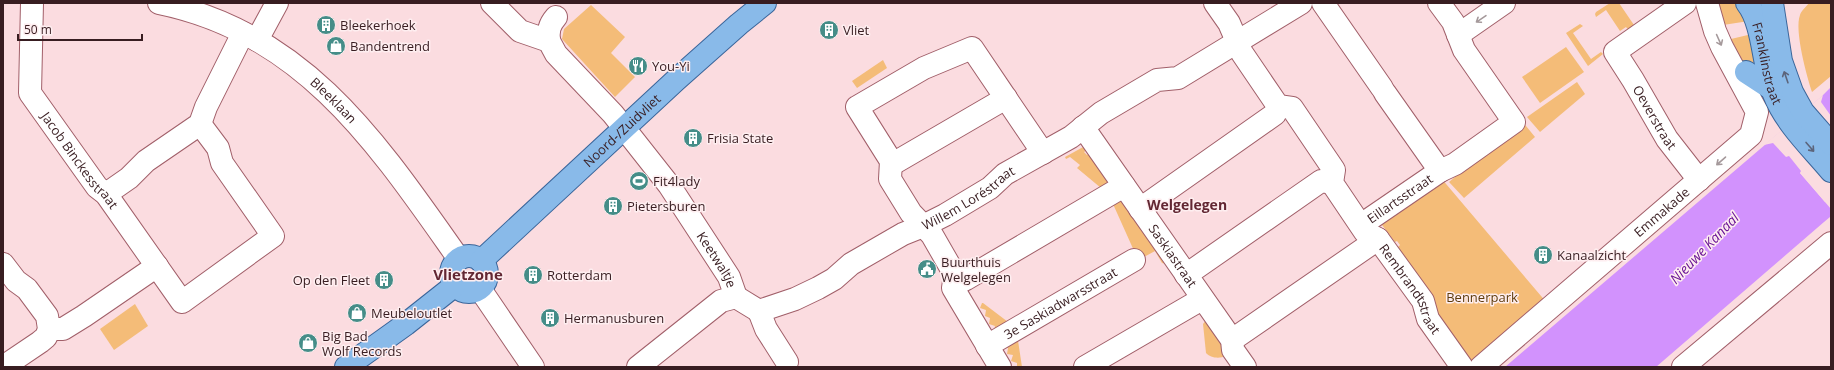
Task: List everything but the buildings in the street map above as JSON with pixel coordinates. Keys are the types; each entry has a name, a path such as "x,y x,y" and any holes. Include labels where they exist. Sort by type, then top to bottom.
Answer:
{"main road":[{"name":"Noord-/Zuidvliet","path":"482,261 623,128 739,24 765,3"},
{"name":"Franklinstraat","path":"1748,3 1752,8 1756,22 1772,89 1781,110 1796,117"},
{"name":"Franklinstraat","path":"1772,3 1775,32 1784,75 1792,92 1796,117"},
{"path":"1738,67 1772,89"},
{"path":"1796,117 1831,144"},
{"path":"1796,117 1831,171"},
{"path":"470,256 482,261 487,270 487,276 485,283 480,289 474,292 466,292 454,286 451,276 451,269 455,262 459,259 470,256"},
{"path":"360,363 454,286"}],"street":[{"name":"Jacob Binckesstraat","path":"32,3 30,93 97,187 106,194 182,302 274,236 222,163 218,148 200,124"},
{"name":"Bleeklaan","path":"159,3 206,16 250,37 278,53 309,76 363,128 406,183 459,259"},
{"path":"106,194 129,178 146,162 200,124 206,107 250,37 277,3"},
{"path":"492,3 520,31 549,41 548,32 550,24 556,17"},
{"path":"1140,208 1276,114 1278,106 1242,53 1229,23 1215,3"},
{"name":"Willem Loréstraat","path":"758,311 806,295 834,279 851,264 903,234 923,226 990,188 1005,174 1043,153 1102,113 1157,80 1178,78 1301,3"},
{"name":"Eillartsstraat","path":"1323,3 1440,171"},
{"path":"1439,3 1453,22 1458,35 1504,3"},
{"name":"Oeverstraat","path":"1685,3 1615,52 1667,139 1699,180"},
{"name":"Franklinstraat","path":"1707,3 1715,31 1738,67 1757,112"},
{"name":"Eillartsstraat","path":"1361,225 1440,171 1455,164 1514,122 1464,50 1458,35"},
{"name":"Keetwaltje","path":"549,41 556,54 623,128 669,185 729,277 736,297"},
{"path":"1000,367 953,288 955,275 932,235 911,213 890,179 891,161 857,106 924,68 972,48 1043,153"},
{"path":"891,161 896,162 1006,98"},
{"name":"Rembrandtstraat","path":"1278,106 1292,108 1334,170 1332,182 1365,232 1378,238 1423,301 1428,319 1462,367"},
{"name":"Emmakade","path":"1481,367 1751,135 1757,112"},
{"name":"Saskiastraat","path":"1083,127 1202,299 1235,358"},
{"path":"1186,275 1322,181 1332,182"},
{"path":"954,281 960,282 966,279 1124,186"},
{"path":"1235,358 1378,238"},
{"path":"1683,367 1831,242"},
{"name":"3e Saskiadwarsstraat","path":"987,346 1134,260"},
{"path":"3,264 16,281 28,289 47,316 50,330 46,337 40,342 4,367"},
{"path":"50,330 63,329 157,266"},
{"path":"480,289 533,367"},
{"path":"638,367 721,301 736,297 758,311 766,330 787,362"},
{"path":"1085,367 1202,299"}],"green space":[{"path":"1610,3 1619,3 1636,28 1630,32 1626,27 1620,31 1606,10 1596,17 1596,12"},
{"path":"1713,3 1738,3 1749,21 1723,25"},
{"path":"1809,3 1831,3 1831,76 1812,92 1802,54 1799,31 1800,15 1802,10"},
{"path":"591,5 625,37 611,53 635,77 615,97 562,39 564,29"},
{"path":"1580,24 1583,26 1573,33 1591,59 1601,52 1603,54 1588,66 1566,33"},
{"path":"1752,34 1762,75 1744,64 1731,39"},
{"path":"1566,47 1584,72 1540,103 1522,77"},
{"path":"883,60 887,68 857,88 852,81"},
{"path":"1577,82 1585,94 1540,132 1527,117"},
{"path":"1522,121 1535,137 1464,198 1449,182 1455,177 1450,171"},
{"path":"1085,146 1088,149 1084,152 1087,155 1090,153 1113,185 1101,188 1077,168 1080,165 1070,157 1066,159 1065,157"},
{"name":"Bennerpark","path":"1441,178 1547,303 1476,363 1471,362 1395,253 1400,250 1398,247 1400,245 1397,241 1395,242 1379,221"},
{"path":"1120,196 1166,264 1162,263 1155,251 1144,257 1135,253 1113,204"},
{"path":"982,303 1012,325 992,337 995,326 989,324 990,318 985,316 986,310 980,308"},
{"path":"135,304 148,326 114,350 100,329"},
{"path":"1206,320 1226,351 1225,356 1215,358 1206,353 1203,324"},
{"path":"1017,334 1022,367 1017,367 1017,363 1011,361 1013,355 1007,354 1008,348 998,345"}],"water":[{"name":"Nieuwe Kanaal","path":"1831,87 1831,114 1784,154 1789,156 1831,146 1800,173 1831,209 1830,217 1656,367 1505,367 1821,97"}],"pier":[{"path":"1823,95 1821,102 1831,116 1786,154 1831,118 1831,148 1802,173 1810,182 1831,165 1831,197 1825,202 1800,173 1801,171 1789,156 1786,157 1773,143 1764,145"}],"place":[{"name":"Bleekerhoek","path":"326,25"},
{"name":"Vliet","path":"829,30"},
{"name":"Bandentrend","path":"336,46"},
{"name":"You-Yi","path":"638,66"},
{"name":"Frisia State","path":"693,138"},
{"name":"Fit4lady","path":"639,181"},
{"name":"Pietersburen","path":"613,206"},
{"name":"Kanaalzicht","path":"1543,255"},
{"name":"Buurthuis Welgelegen","path":"927,269"},
{"name":"Rotterdam","path":"533,275"},
{"name":"Op den Fleet","path":"384,280"},
{"name":"Meubeloutlet","path":"357,313"},
{"name":"Hermanusburen","path":"550,318"},
{"name":"Big Bad Wolf Records","path":"308,343"}],"district":[{"name":"Welgelegen","path":"1187,204"},
{"name":"Vlietzone","path":"468,274"}]}
